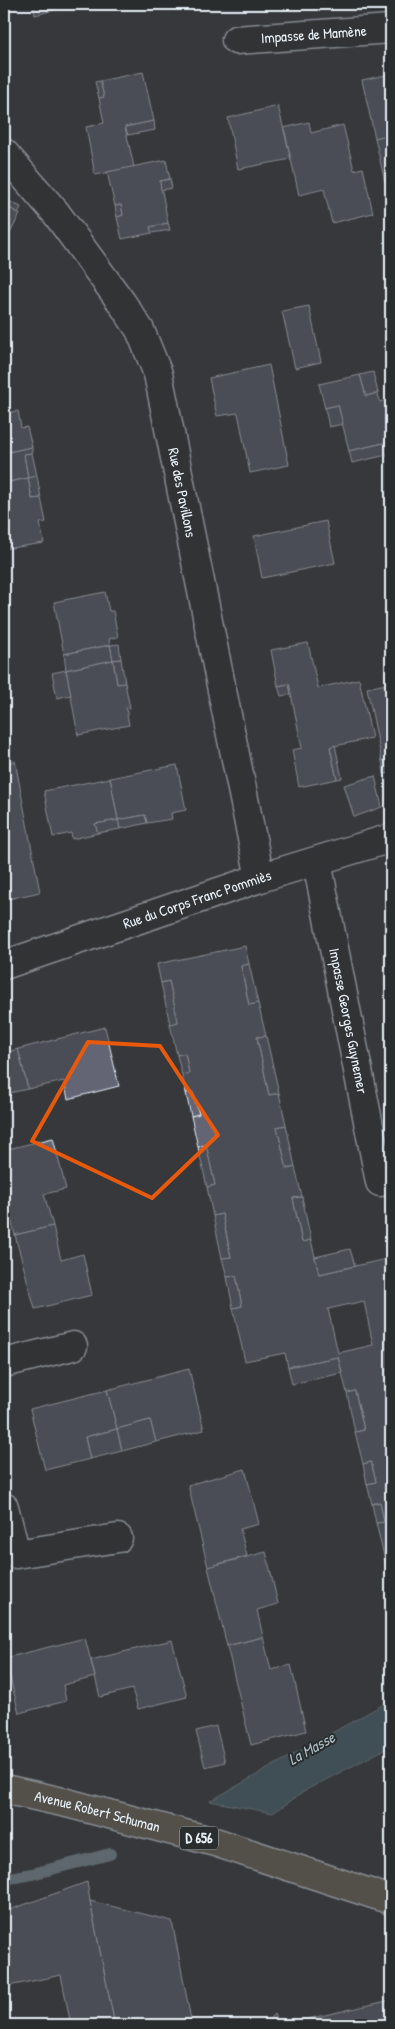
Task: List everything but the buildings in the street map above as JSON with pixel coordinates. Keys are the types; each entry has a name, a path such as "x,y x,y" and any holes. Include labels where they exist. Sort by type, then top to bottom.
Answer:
{"main road":[{"name":"Avenue Robert Schuman","path":"4,1789 67,1803 215,1842 391,1900"}],"street":[{"name":"Impasse de Mamène","path":"236,40 391,29"},
{"name":"Rue des Pavillons","path":"4,153 56,213 122,303 140,330 158,374 260,878"},
{"name":"Rue du Corps Franc Pommiès","path":"4,965 260,878 391,838"},
{"name":"Impasse Georges Guynemer","path":"317,862 380,1182"},
{"path":"4,1363 73,1346"},
{"path":"4,1507 16,1554 118,1538"}],"highlighted area":[{"path":"88,1042 160,1046 218,1135 152,1198 32,1141"}],"water":[{"path":"391,1700 391,1746 308,1789 273,1813 210,1801"}],"waterway":[{"name":"La Masse","path":"4,1879 32,1874 110,1854"}]}
